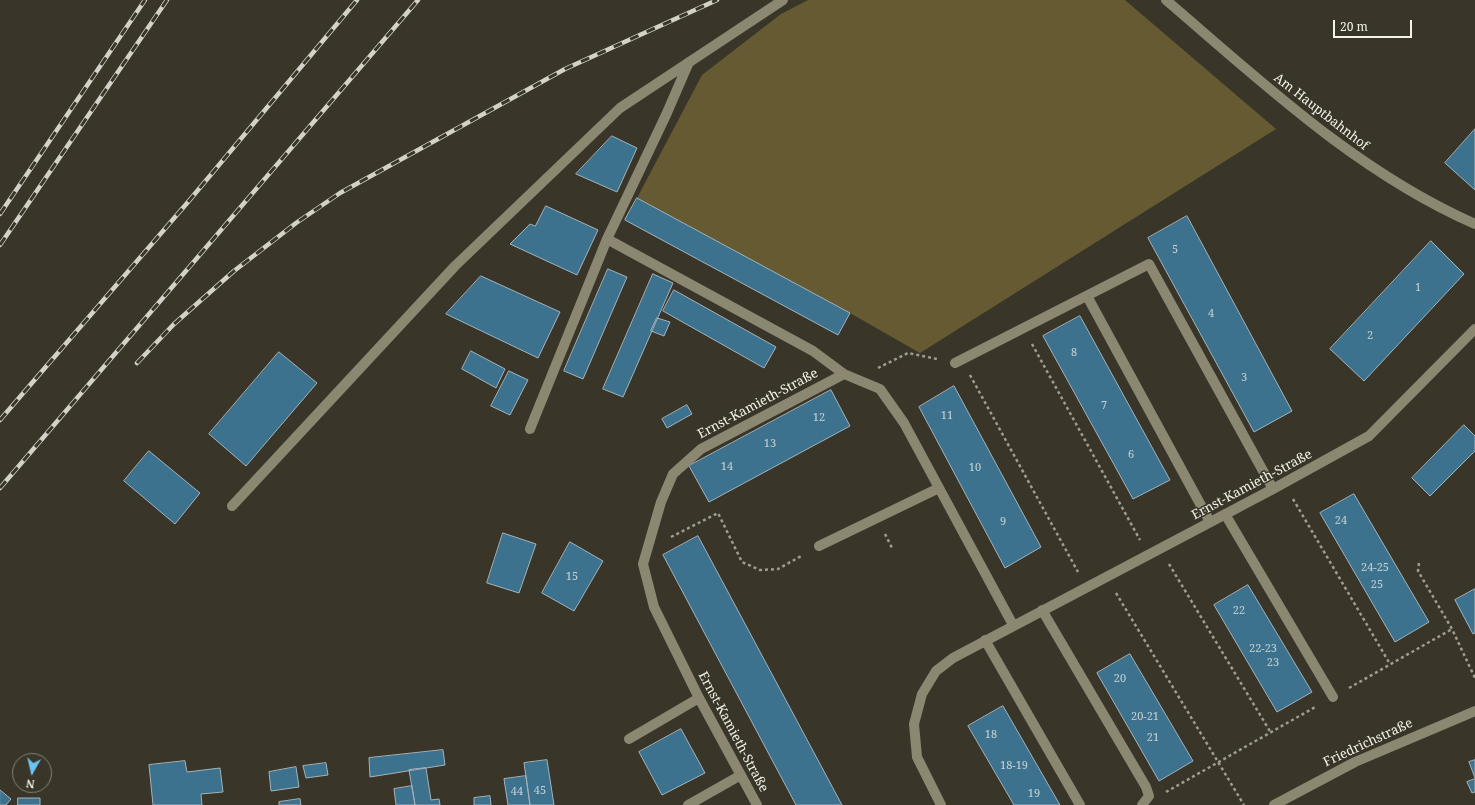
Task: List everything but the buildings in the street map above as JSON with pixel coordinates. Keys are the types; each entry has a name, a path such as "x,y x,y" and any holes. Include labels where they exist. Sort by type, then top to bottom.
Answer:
{"street":[{"path":"232,506 455,266 620,108 783,0"},
{"name":"Am Hauptbahnhof","path":"1166,0 1306,120 1336,142 1404,187 1475,224"},
{"path":"530,429 607,239 666,115 689,62"},
{"path":"607,239 814,351 844,374 880,389 904,422 1013,625"},
{"path":"958,361 1024,329 1149,264 1273,489"},
{"path":"1087,296 1210,522"},
{"name":"Ernst-Kamieth-Straße","path":"941,805 917,757 914,724 922,694 936,671 953,658 985,640 1273,489 1369,436 1475,329"},
{"name":"Ernst-Kamieth-Straße","path":"757,805 699,698 654,607 643,564 661,502 673,474 701,449 844,374"},
{"path":"819,546 939,488"},
{"path":"1224,514 1333,697"},
{"path":"1042,610 1146,787 1149,796 1142,805"},
{"path":"985,640 1080,805"},
{"path":"629,739 699,698"},
{"name":"Friedrichstraße","path":"1274,805 1361,759 1475,711"},
{"path":"688,805 741,776"}],"path":[{"path":"1024,329 1148,554"},
{"path":"862,382 868,372 908,353 958,361 1085,587"},
{"path":"1284,483 1390,664"},
{"path":"647,549 718,513 742,562 760,570 778,569 819,546"},
{"path":"1160,548 1271,733"},
{"path":"1419,562 1418,571 1452,629 1475,678"},
{"path":"1106,576 1244,805"},
{"path":"1149,796 1160,796 1452,629"}],"shaded area":[{"path":"808,0 1125,0 1276,129 920,353 850,313 637,198 702,75 781,14"}],"railway":[{"path":"0,214 145,0"},
{"path":"0,245 167,0"},
{"path":"0,420 188,202 357,0"},
{"path":"0,488 418,0"},
{"path":"137,363 174,324 234,271 296,223 340,193 565,69 717,0"}]}
